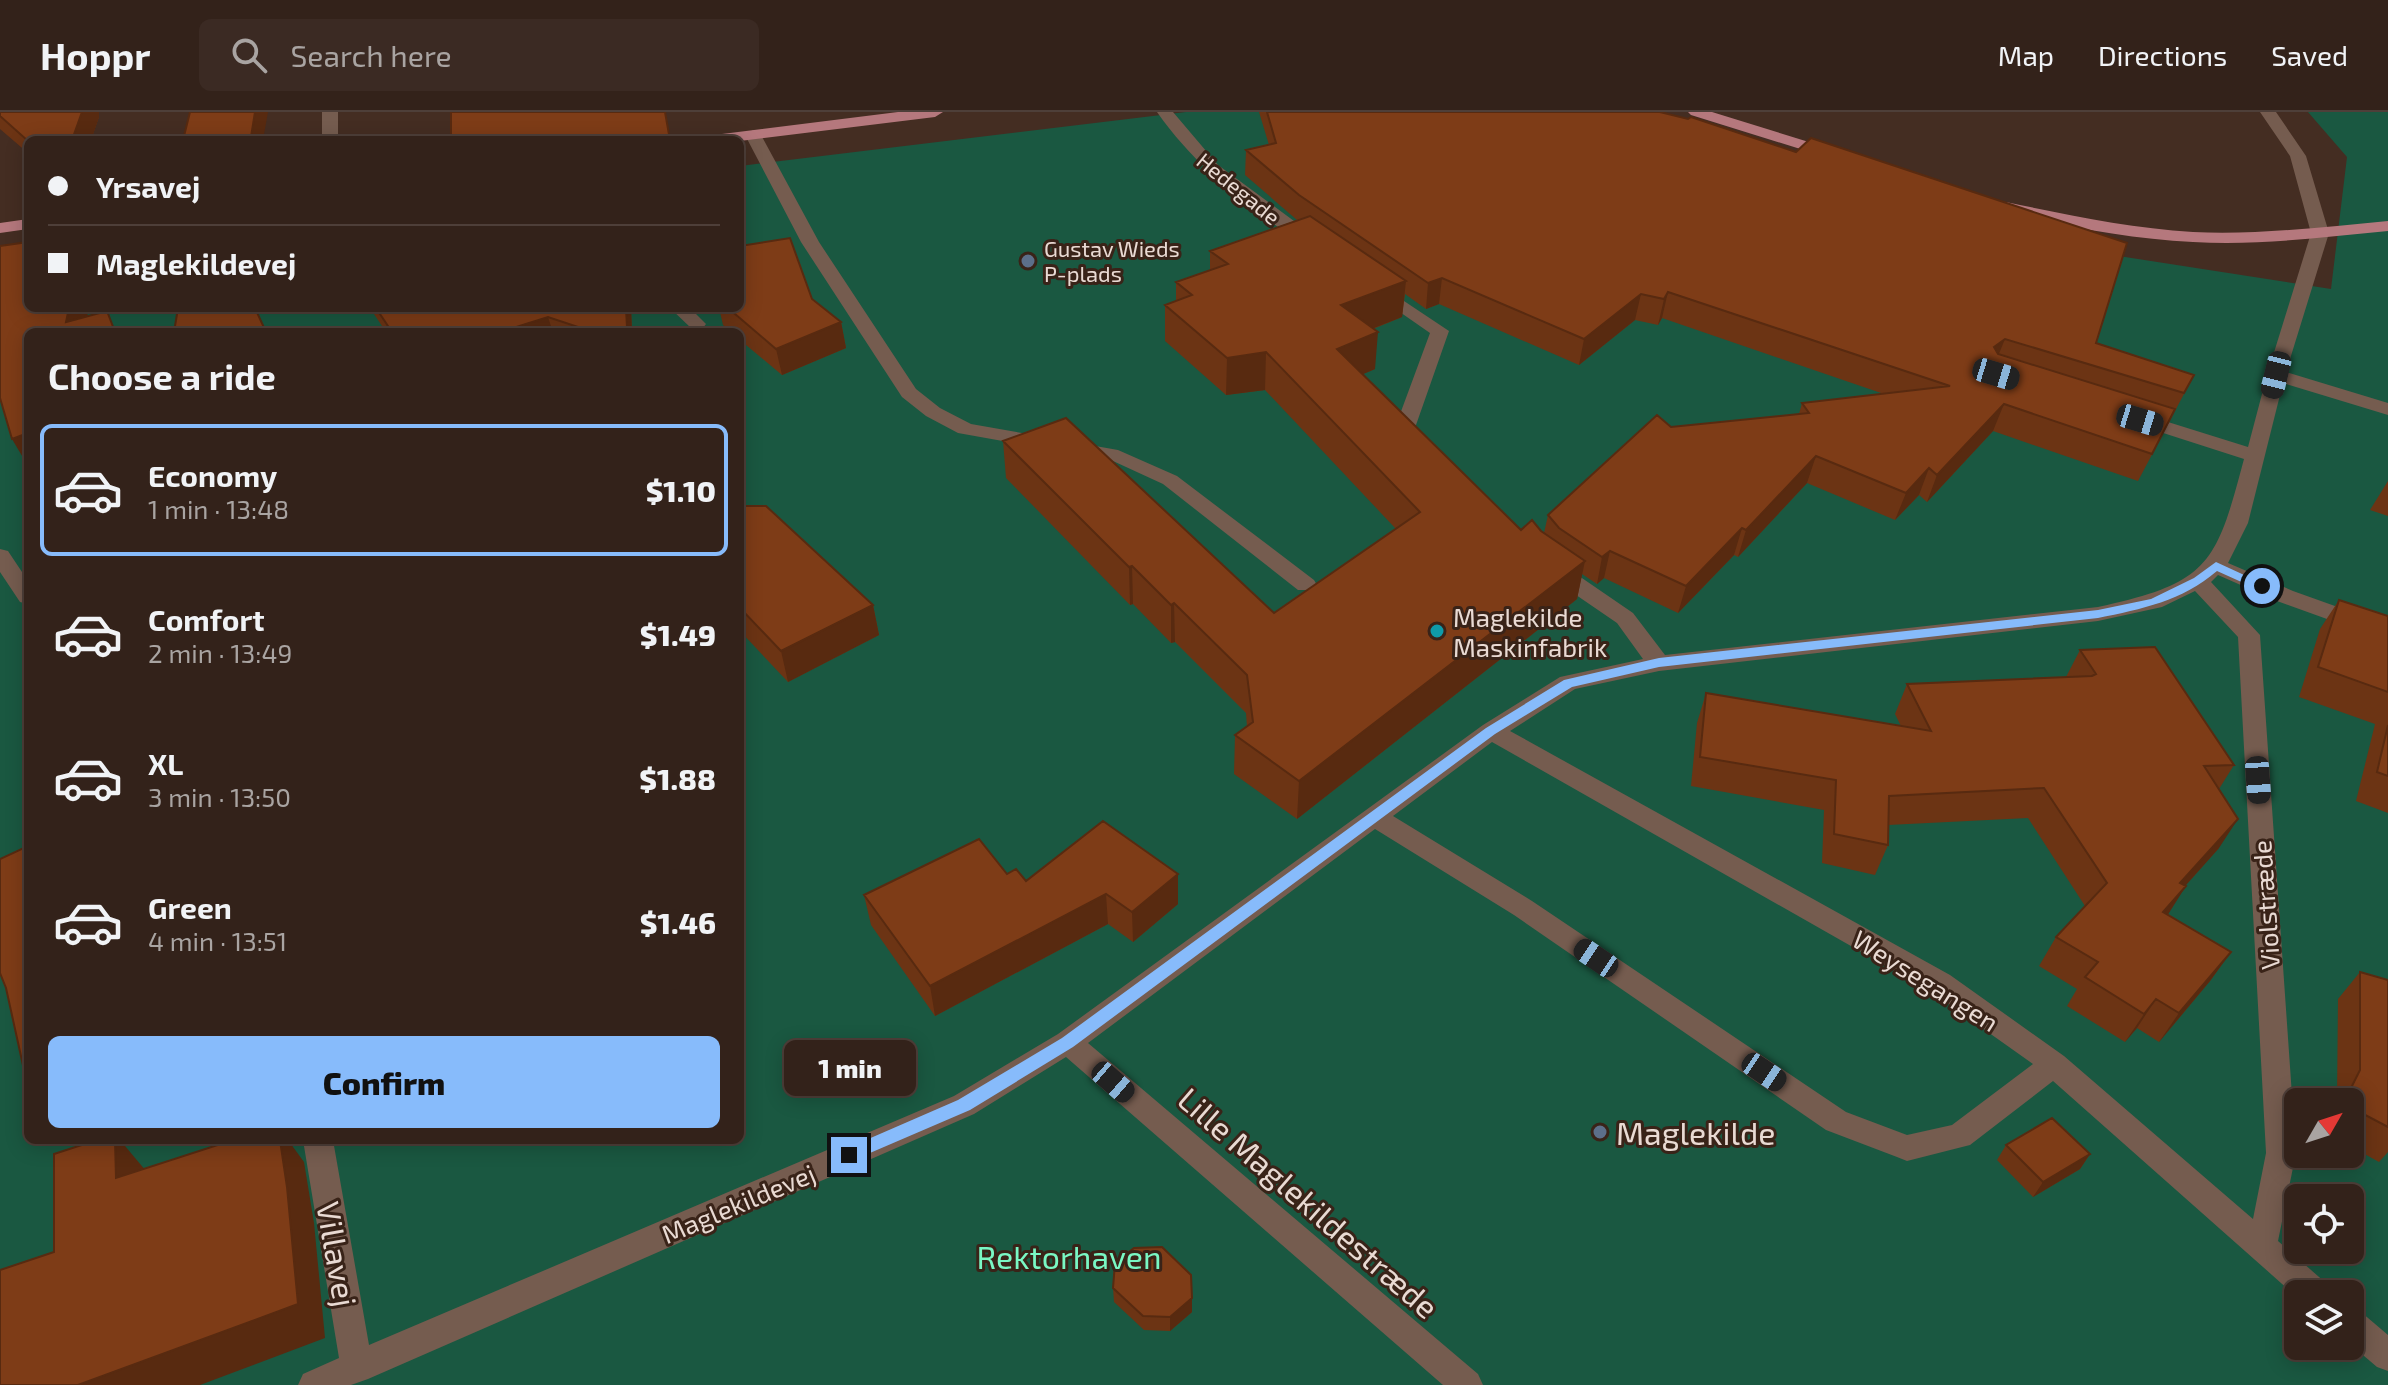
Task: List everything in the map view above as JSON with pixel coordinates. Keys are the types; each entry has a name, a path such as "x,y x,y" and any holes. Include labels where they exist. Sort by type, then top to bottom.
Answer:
{"main road":[{"path":"744,136 935,112"},
{"path":"1696,112 1844,158"},
{"path":"1986,202 2090,225 2190,237 2320,233 2388,226"},
{"path":"0,228 24,225"}],"street":[{"path":"330,112 330,136"},
{"name":"Hedegade","path":"1165,112 1184,143 1246,197 1324,251"},
{"path":"2268,112 2298,156 2320,233 2276,375 2238,523 2207,573 2285,596 2388,633"},
{"path":"753,135 810,242 909,393 965,429 1118,456 1170,480 1306,585"},
{"path":"1363,278 1440,331 1406,425"},
{"path":"684,312 697,324"},
{"path":"2276,375 2388,409"},
{"path":"2118,413 2255,456"},
{"path":"1535,552 1544,562 1625,618 1659,663"},
{"path":"2,559 24,591"},
{"name":"Maglekildevej","path":"314,1385 964,1105 1068,1042 1491,731 1568,683 1659,663 2098,614 2154,602 2207,573"},
{"name":"Violstræde","path":"2207,573 2249,635 2281,1153 2262,1247"},
{"name":"Weysegangen","path":"1491,731 1940,983 2054,1064 2300,1280"},
{"path":"1373,816 1523,908 1836,1121 1907,1148 1960,1136 2054,1064"},
{"name":"Lille Maglekildestræde","path":"1068,1042 1467,1385"},
{"name":"Villavej","path":"319,1144 357,1368"},
{"path":"2364,1335 2388,1356"}],"green space":[{"name":"Rektorhaven","path":"1186,112 1545,112 2035,243 2331,289 2347,157 2308,112 2388,112 2388,1385 0,1385 0,262 24,301 24,312 744,312 744,166"}],"building":[{"path":"0,112 82,112 73,136 24,137 0,116"},
{"path":"190,112 255,112 251,136 184,136"},
{"path":"451,112 665,112 669,136 451,136"},
{"path":"1267,112 1660,112 1688,119 1691,117 1796,152 1811,138 2127,243 2096,343 2194,375 2184,393 2005,339 1994,347 1998,354 2175,409 2152,454 2004,404 1937,475 1929,468 1906,493 1816,456 1746,530 1742,528 1686,586 1610,551 1602,557 1559,528 1548,515 1657,415 1671,427 1809,413 1802,403 1950,386 1668,292 1664,299 1641,294 1584,339 1442,278 1428,283 1299,195 1246,150 1276,143"},
{"path":"1310,216 1406,281 1341,305 1378,332 1337,349 1521,530 1532,520 1541,531 1585,561 1299,781 1235,735 1253,722 1247,675 1174,603 1171,605 1132,566 1129,567 1003,441 1066,418 1274,613 1420,512 1266,352 1227,358 1165,305 1192,295 1176,282 1228,264 1210,251"},
{"path":"790,238 812,299 841,322 776,349 733,312 744,312 744,245"},
{"path":"24,243 24,312 68,312 66,322 107,312 113,328 24,328 24,434 12,439 0,398 0,246"},
{"path":"177,312 257,312 264,328 175,328"},
{"path":"379,312 626,312 627,327 581,328 548,317 513,328 389,328"},
{"path":"744,506 766,506 873,605 781,651 744,612"},
{"path":"2339,600 2388,616 2388,692 2318,667"},
{"path":"2155,647 2234,765 2204,766 2238,819 2180,883 2186,886 2163,912 2231,952 2179,1013 2156,999 2144,1014 2085,977 2098,962 2056,937 2107,883 2044,788 1889,796 1888,845 1834,834 1836,780 1700,757 1706,693 1931,731 1907,684 2092,676 2096,674 2080,650"},
{"path":"2388,725 2388,776 2377,772"},
{"path":"1103,821 1178,874 1132,912 1106,894 930,986 864,895 979,839 1007,874 1016,869 1026,881"},
{"path":"24,848 24,1070 0,973 0,859"},
{"path":"2360,972 2388,980 2388,1127 2364,1114 2364,1088 2351,1088 2360,1070"},
{"path":"2052,1118 2090,1154 2043,1182 2006,1145"},
{"path":"85,1144 115,1144 116,1178 221,1144 281,1144 298,1304 78,1385 0,1385 0,1270 54,1252 54,1154"},
{"path":"1162,1247 1191,1275 1192,1298 1170,1317 1143,1316 1113,1288 1115,1263 1134,1248"}],"place":[{"name":"Gustav Wieds P-plads","path":"1028,261"},
{"name":"Maglekilde Maskinfabrik","path":"1437,631"},
{"name":"Maglekilde","path":"1600,1132"}],"route":[{"path":"849,1155 964,1105 1068,1042 1491,731 1568,683 1659,663 2098,614 2154,602 2198,581 2216,566 2262,586"}]}
